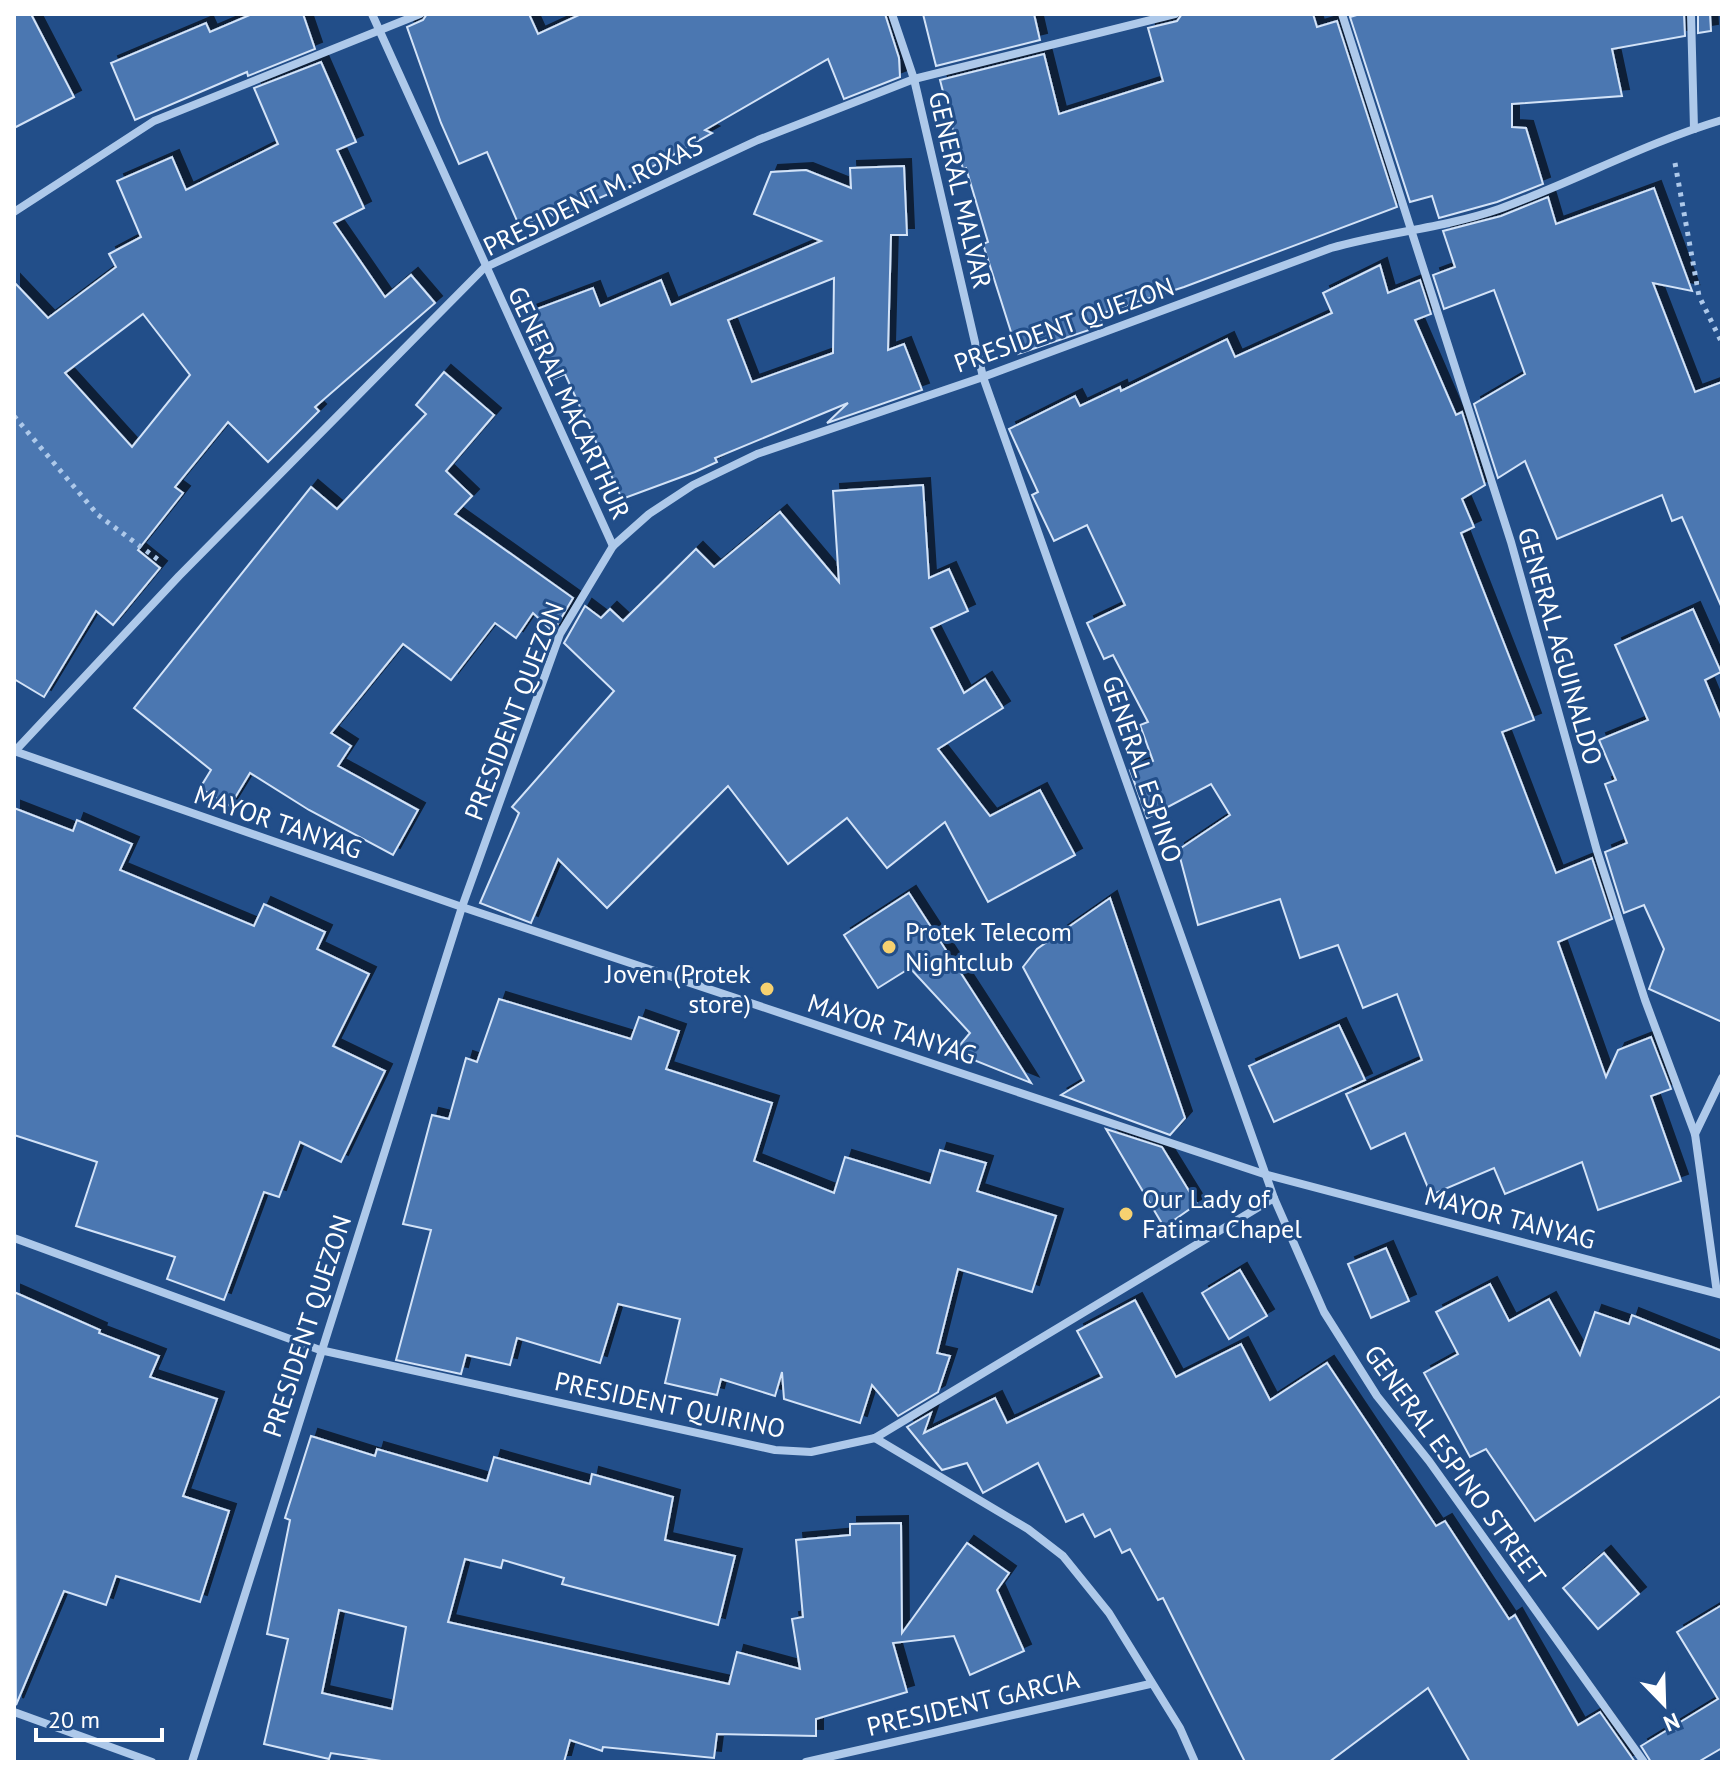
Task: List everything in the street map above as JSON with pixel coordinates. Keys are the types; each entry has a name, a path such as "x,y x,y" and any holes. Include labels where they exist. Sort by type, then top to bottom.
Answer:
{"street":[{"name":"GENERAL MACARTHUR","path":"372,14 484,268 613,546"},
{"path":"14,212 154,121 420,14"},
{"name":"GENERAL MALVAR","path":"892,14 914,79 983,377"},
{"name":"PRESIDENT M. ROXAS","path":"14,751 179,576 484,268 758,140 914,79 1175,14"},
{"name":"GENERAL AGUINALDO","path":"1342,14 1511,542 1597,851 1645,1000 1695,1134 1719,1294"},
{"path":"1691,14 1694,129"},
{"name":"PRESIDENT QUEZON","path":"192,1762 462,907 560,634 613,546 649,514 693,485 757,454 983,377 1331,248 1370,237 1450,225 1501,208 1722,120"},
{"name":"GENERAL ESPINO","path":"983,377 1264,1174"},
{"name":"MAYOR TANYAG","path":"14,751 462,907 1264,1174 1719,1294"},
{"path":"1695,1134 1722,1078"},
{"name":"GENERAL ESPINO STREET","path":"1264,1174 1324,1312 1377,1396 1429,1461 1644,1762"},
{"name":"PRESIDENT QUIRINO","path":"14,1238 320,1350 775,1450 811,1452 875,1438 1274,1198"},
{"path":"875,1438 1028,1529 1063,1556 1109,1613 1150,1684 1180,1728 1195,1762"},
{"name":"PRESIDENT GARCIA","path":"806,1762 840,1758 1150,1684"},
{"path":"14,1712 152,1762"}],"path":[{"path":"1671,139 1699,296 1722,343"},
{"path":"14,416 98,515 179,576"}],"building":[{"path":"14,14 31,14 74,97 14,128"},
{"path":"252,14 303,14 315,49 248,76 247,72 135,120 111,63 206,23 210,32"},
{"path":"427,14 529,14 538,34 581,14 885,14 899,58 900,77 844,99 828,59 705,130 712,133 643,172 646,178 555,217 547,209 521,230 487,152 459,164 441,123 407,27 423,20"},
{"path":"923,14 1034,14 1040,40 936,66"},
{"path":"1182,14 1313,14 1317,27 1337,21 1397,207 1184,287 1100,314 1104,325 1018,354 983,244 988,242 966,168 963,169 940,80 1044,54 1059,114 1163,81 1148,28 1177,21"},
{"path":"1360,14 1684,14 1685,36 1612,49 1622,96 1512,104 1512,127 1526,128 1543,184 1497,202 1439,218 1432,196 1410,202 1350,17"},
{"path":"1698,14 1710,14 1711,31 1698,33"},
{"path":"321,62 356,142 337,150 364,208 334,223 385,297 411,275 435,303 315,407 319,411 268,462 228,422 175,487 183,493 138,550 160,568 113,625 96,611 44,697 14,679 14,282 48,318 116,267 109,254 141,237 117,181 172,157 186,190 278,144 254,88","holes":["143,314 190,375 132,447 65,373"]},
{"path":"904,166 907,235 891,235 888,350 904,344 922,390 827,423 848,403 715,458 717,462 695,472 622,499 565,374 551,380 526,313 593,288 600,306 661,280 671,305 821,241 754,214 771,172 806,170 851,188 850,168","holes":["834,278 833,353 752,382 728,320"]},
{"path":"1654,188 1692,291 1653,283 1695,392 1722,382 1722,608 1682,517 1672,521 1662,495 1557,539 1525,461 1498,478 1474,404 1525,374 1494,290 1444,309 1433,275 1455,267 1443,231 1501,216 1548,197 1556,224"},
{"path":"1380,265 1388,293 1420,280 1431,314 1415,320 1456,415 1462,412 1485,485 1462,499 1474,527 1461,533 1534,720 1502,732 1556,873 1592,858 1612,919 1558,942 1606,1077 1618,1050 1651,1037 1671,1089 1651,1096 1681,1181 1598,1210 1582,1162 1505,1194 1494,1168 1431,1195 1405,1133 1371,1149 1346,1094 1422,1060 1397,994 1363,1008 1338,945 1300,958 1280,899 1198,925 1178,850 1230,815 1211,784 1147,818 1130,770 1153,761 1140,725 1148,722 1113,655 1104,659 1087,623 1125,605 1087,525 1054,541 1032,495 1038,492 1009,429 1075,396 1080,406 1120,387 1121,391 1227,339 1235,357 1332,313 1323,293"},
{"path":"444,372 494,415 446,471 472,496 455,514 573,598 553,632 533,613 516,638 495,623 451,680 403,644 331,733 351,746 338,766 418,810 393,855 309,810 250,773 230,806 200,788 211,770 134,708 311,487 337,509 426,414 416,405"},
{"path":"923,485 929,578 949,569 968,611 931,628 964,693 985,679 1003,708 938,749 990,816 1040,790 1075,855 988,902 945,822 887,868 847,818 788,864 728,786 607,908 558,859 531,923 480,903 519,813 512,807 614,691 564,643 585,606 601,618 610,609 623,621 696,549 714,567 780,512 839,582 833,491"},
{"path":"1693,609 1721,672 1705,680 1722,721 1722,1022 1649,989 1664,949 1644,905 1624,913 1605,852 1627,843 1605,784 1616,780 1599,740 1648,720 1615,645"},
{"path":"14,808 73,831 77,820 132,844 120,870 254,926 264,904 325,932 317,949 369,974 333,1046 385,1071 341,1162 300,1142 279,1197 264,1192 224,1300 167,1279 175,1257 76,1226 97,1162 14,1135"},
{"path":"909,893 1031,1083 954,1052 970,1033 910,968 878,988 844,935"},
{"path":"1110,898 1185,1118 1170,1135 1061,1095 1084,1081 1023,967 1037,949"},
{"path":"499,999 631,1039 639,1017 679,1031 666,1069 772,1103 754,1161 834,1193 845,1157 930,1183 940,1150 986,1163 977,1191 1056,1216 1032,1292 958,1269 937,1353 950,1356 938,1392 898,1416 872,1385 860,1423 784,1399 782,1372 775,1396 721,1379 717,1395 665,1383 680,1319 618,1304 600,1363 517,1338 510,1365 466,1355 461,1374 396,1360 431,1230 403,1224 432,1115 449,1119 466,1058 477,1062"},
{"path":"1339,1025 1365,1080 1274,1122 1249,1066"},
{"path":"1106,1129 1162,1147 1197,1204 1164,1227"},
{"path":"1386,1248 1409,1301 1371,1318 1348,1264"},
{"path":"1240,1270 1267,1316 1229,1339 1202,1293"},
{"path":"1490,1284 1509,1321 1549,1299 1580,1355 1595,1312 1629,1324 1632,1315 1722,1351 1722,1395 1535,1521 1486,1449 1470,1457 1424,1373 1458,1354 1436,1312"},
{"path":"14,1292 100,1330 99,1333 159,1356 150,1377 217,1399 183,1496 229,1511 200,1602 116,1576 106,1605 64,1591 16,1705"},
{"path":"1135,1300 1176,1377 1241,1344 1270,1400 1327,1363 1436,1526 1445,1521 1509,1619 1515,1615 1578,1725 1600,1712 1635,1762 1470,1762 1428,1688 1329,1762 1245,1762 1163,1598 1158,1600 1130,1549 1122,1553 1110,1529 1095,1537 1083,1514 1066,1522 1038,1463 983,1493 967,1463 942,1470 907,1427 931,1413 924,1433 995,1398 1007,1423 1102,1377 1077,1331"},
{"path":"311,1436 375,1456 377,1449 487,1481 494,1457 590,1484 592,1474 673,1497 665,1540 735,1556 718,1625 562,1584 564,1578 503,1560 501,1568 465,1559 448,1622 729,1684 737,1652 800,1669 792,1619 803,1617 796,1540 850,1535 850,1524 901,1523 902,1633 967,1543 1009,1573 997,1590 1024,1651 970,1675 954,1636 893,1643 907,1692 816,1719 816,1736 717,1734 714,1758 603,1747 602,1751 570,1740 564,1762 388,1762 331,1753 329,1759 264,1744 288,1639 267,1634 290,1520 285,1518","holes":["339,1610 406,1627 392,1709 322,1693"]},
{"path":"1604,1553 1639,1594 1598,1629 1563,1588"},
{"path":"1722,1605 1722,1748 1698,1762 1651,1762 1641,1746 1718,1699 1677,1632"}],"place":[{"name":"Protek Telecom Nightclub","path":"889,947"},
{"name":"Joven (Protek store)","path":"767,989"},
{"name":"Our Lady of Fatima Chapel","path":"1126,1214"}]}
